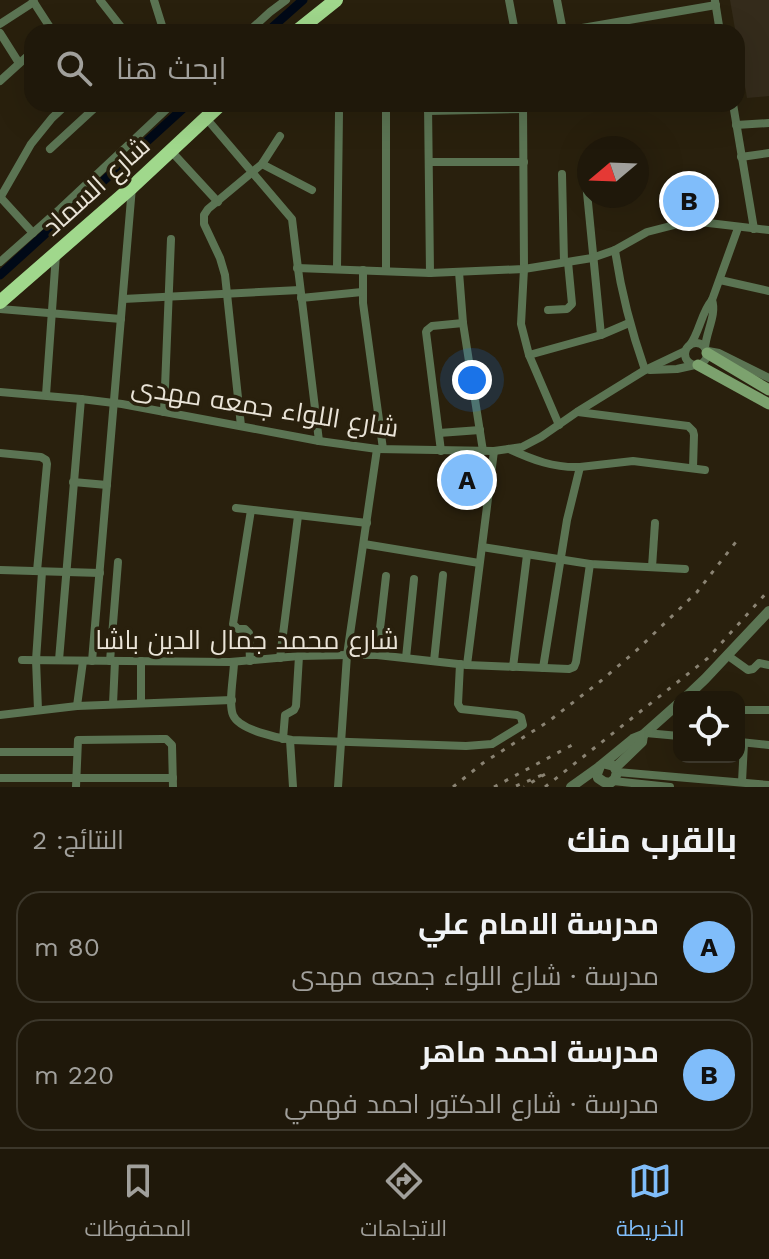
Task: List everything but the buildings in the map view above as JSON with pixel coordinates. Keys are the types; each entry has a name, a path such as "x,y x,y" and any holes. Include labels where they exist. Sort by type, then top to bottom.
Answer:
{"highway":[{"path":"306,24 336,0"},
{"name":"شارع السماد","path":"0,302 132,187 209,112"}],"main road":[{"path":"706,351 769,390"},
{"path":"696,365 769,404"}],"street":[{"path":"100,0 119,24"},
{"path":"154,0 162,24"},
{"path":"264,0 270,12"},
{"path":"257,24 286,0"},
{"path":"509,0 514,24"},
{"path":"557,0 560,24"},
{"path":"0,24 33,1 48,24"},
{"path":"604,24 716,3 719,24"},
{"path":"0,33 19,63"},
{"path":"0,81 24,59"},
{"path":"33,233 0,198 31,144 59,112"},
{"path":"50,149 90,112"},
{"path":"0,262 163,112"},
{"path":"214,112 252,173 294,224 319,441"},
{"path":"386,112 386,271"},
{"path":"428,112 430,273"},
{"path":"523,112 524,269 521,324 529,355 559,425"},
{"path":"734,112 754,229"},
{"path":"337,268 339,113"},
{"path":"736,125 769,123"},
{"path":"241,426 225,275 204,224 204,215 262,164 280,136"},
{"path":"171,151 218,202"},
{"path":"741,157 769,153"},
{"path":"429,162 524,162"},
{"path":"262,164 312,190"},
{"path":"548,310 567,309 572,304 566,262 562,174"},
{"path":"77,706 88,661 100,573 132,187"},
{"path":"589,208 601,335"},
{"path":"297,268 430,273 524,269 592,258 615,250 647,232 682,223 700,222 769,230"},
{"path":"712,300 714,311 708,328 705,360 696,365 686,358 688,348 712,300 738,228"},
{"path":"164,412 171,239"},
{"path":"615,250 620,287 645,370"},
{"path":"46,395 56,254"},
{"path":"338,787 347,655 380,449 362,292 363,270"},
{"path":"459,272 463,323 483,451"},
{"path":"720,280 769,291"},
{"path":"123,299 362,292"},
{"path":"0,309 121,319"},
{"path":"441,451 427,330 432,326 463,323"},
{"path":"529,355 601,335 629,323"},
{"path":"688,348 698,343 706,351 719,353 769,378"},
{"name":"شارع اللواء جمعه مهدى","path":"0,392 115,403 319,441 380,449 494,451 522,447 541,437 645,370 688,348"},
{"name":"شارع اللواء جمعه مهدى","path":"645,370 696,365"},
{"path":"59,660 81,399"},
{"path":"577,412 688,426 694,435 693,468"},
{"path":"439,433 480,430"},
{"path":"509,449 561,468 633,461 705,470"},
{"path":"234,662 233,716 240,723 270,737 466,746 496,742 523,725 521,717 517,715 461,709 458,704 494,451"},
{"path":"0,453 41,457 47,464 36,660 38,710"},
{"path":"543,668 567,520 580,467"},
{"path":"73,482 107,485"},
{"path":"236,508 367,523"},
{"path":"250,661 249,633 235,627 233,620 251,510"},
{"path":"280,658 298,516"},
{"path":"652,567 655,523"},
{"path":"364,544 479,563"},
{"path":"482,547 590,564 685,569"},
{"path":"513,667 527,555"},
{"path":"113,704 112,661 118,562"},
{"name":"شارع محمد جمال الدين باشا","path":"22,660 234,662 299,656 377,655 463,664 569,669 576,662 590,564"},
{"path":"0,570 100,573"},
{"path":"434,661 443,575"},
{"path":"377,655 386,576"},
{"path":"406,658 414,579"},
{"path":"691,691 767,616"},
{"path":"727,655 747,669 752,669"},
{"path":"293,787 285,715 296,706 299,656"},
{"path":"141,661 141,703"},
{"path":"747,682 752,669 759,663 769,665"},
{"path":"0,715 77,706 232,700"},
{"path":"615,774 630,742 673,708"},
{"path":"745,710 769,710"},
{"path":"644,734 673,736"},
{"path":"0,778 76,783 173,782 172,745 166,739 80,740 76,783"},
{"path":"745,742 769,745"},
{"path":"0,752 77,747"},
{"path":"742,763 742,782"},
{"path":"580,787 601,781 597,774 769,785"},
{"path":"571,787 615,774 670,787"}],"shaded area":[{"path":"730,0 769,0 769,96 747,98 745,24 734,24"}],"waterway":[{"path":"276,24 303,0"},
{"path":"0,275 179,112"}],"railway":[{"path":"453,787 483,763 549,721 638,649 697,592 739,538"},
{"path":"545,787 708,658 769,590"},
{"path":"494,787 574,744"},
{"path":"516,786 547,773 524,787"}],"place":[{"name":"مدرسة احمد ماهر","path":"689,201"},
{"name":"مدرسة الامام علي","path":"467,480"}]}
